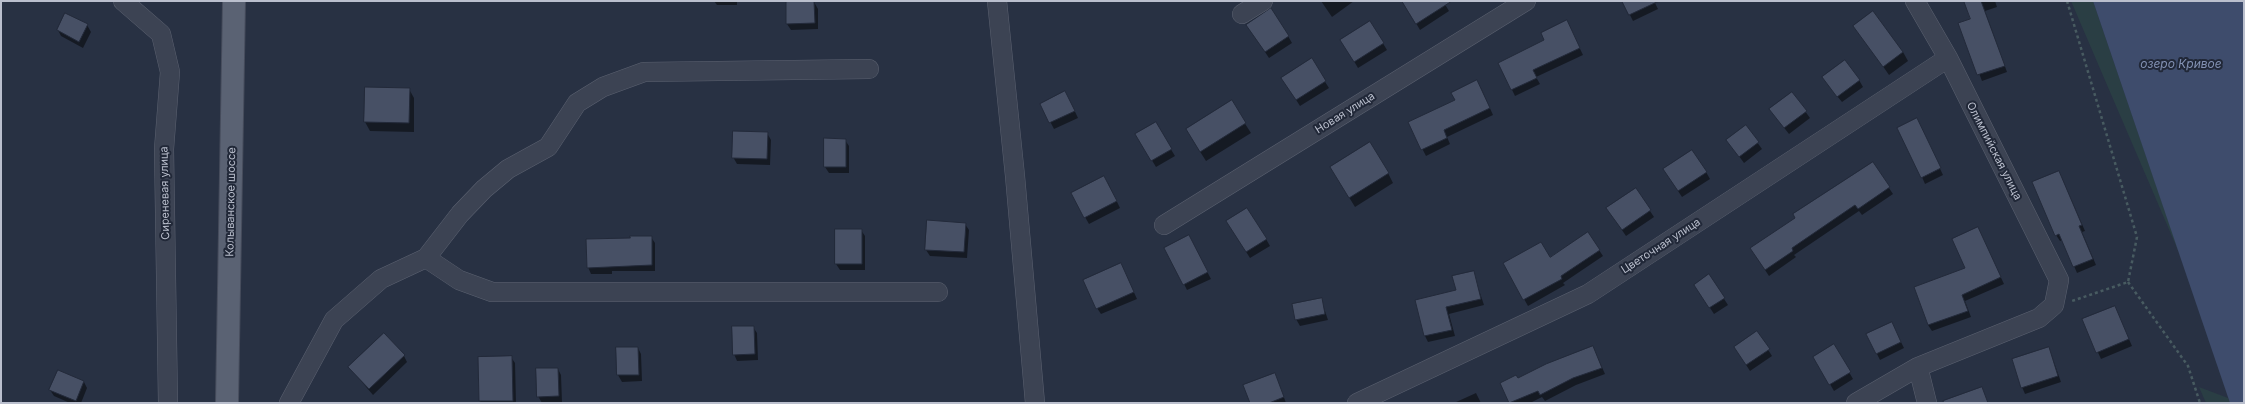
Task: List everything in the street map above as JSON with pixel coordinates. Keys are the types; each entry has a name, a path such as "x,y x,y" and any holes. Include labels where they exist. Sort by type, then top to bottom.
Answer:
{"main road":[{"name":"Колыванское шоссе","path":"227,403 234,1"}],"street":[{"name":"Сиреневая улица","path":"124,1 161,34 170,72 164,150 168,403"},
{"path":"997,1 1014,168 1035,403"},
{"path":"1242,14 1263,1"},
{"name":"Новая улица","path":"1164,225 1526,1"},
{"name":"Олимпийская улица","path":"1915,1 1948,58 2059,280 2054,305"},
{"name":"Цветочная улица","path":"1357,403 1588,294 1948,58"},
{"path":"289,403 334,320 381,279 426,258 460,214 484,189 508,169 548,147 577,103 603,87 644,72 869,69"},
{"path":"426,258 459,280 492,292 938,292"},
{"path":"1856,403 1918,368 2039,318 2054,305"},
{"path":"1918,368 1926,403"}],"path":[{"path":"2066,1 2137,237 2128,282 2188,366 2200,403"},
{"path":"2054,305 2098,294 2128,282"}],"shaded area":[{"path":"2071,1 2093,1 2180,255"},
{"path":"2199,387 2228,398 2230,403 2206,403"}],"water":[{"name":"озеро Кривое","path":"2093,1 2244,1 2244,403 2230,403"}],"building":[{"path":"814,1 815,23 786,24 786,2"},
{"path":"1402,1 1452,1 1416,24"},
{"path":"1622,1 1659,1 1629,15"},
{"path":"1964,1 1981,1 2005,66 1977,75 1958,23 1970,19"},
{"path":"1271,8 1289,36 1265,52 1246,25"},
{"path":"1873,11 1903,52 1883,67 1853,26"},
{"path":"65,13 88,24 79,42 57,30"},
{"path":"1567,20 1580,48 1533,70 1537,78 1511,90 1498,63 1544,40 1541,33"},
{"path":"1370,21 1384,43 1354,62 1340,40"},
{"path":"1312,58 1326,81 1296,100 1281,78"},
{"path":"1845,60 1860,80 1837,97 1822,77"},
{"path":"1477,80 1490,108 1444,130 1447,138 1421,150 1408,122 1455,100 1451,93"},
{"path":"365,87 410,88 409,123 364,122"},
{"path":"1065,91 1075,111 1049,123 1040,104"},
{"path":"1792,92 1807,111 1784,128 1769,109"},
{"path":"1232,100 1246,123 1200,152 1186,129"},
{"path":"1917,118 1941,168 1921,178 1897,128"},
{"path":"1156,122 1172,149 1151,161 1135,134"},
{"path":"1746,125 1759,142 1739,157 1726,140"},
{"path":"733,131 768,132 767,159 732,158"},
{"path":"824,138 846,139 846,167 824,167"},
{"path":"1370,142 1389,173 1349,198 1330,167"},
{"path":"1692,150 1707,172 1678,191 1663,169"},
{"path":"1873,162 1890,187 1858,209 1855,205 1792,248 1793,251 1765,270 1750,248 1795,218 1793,214"},
{"path":"2059,171 2082,225 2079,226 2093,259 2073,267 2059,234 2055,236 2032,182"},
{"path":"1104,176 1117,201 1084,218 1071,193"},
{"path":"1636,188 1651,210 1622,230 1606,208"},
{"path":"1247,208 1267,239 1246,252 1226,221"},
{"path":"927,220 966,223 964,252 925,250"},
{"path":"1978,227 2001,277 1962,295 1968,311 1928,325 1914,287 1965,268 1952,239"},
{"path":"835,229 862,229 862,264 835,264"},
{"path":"1588,232 1600,250 1561,276 1562,279 1523,300 1503,263 1541,242 1550,257"},
{"path":"1189,235 1208,272 1183,285 1164,248"},
{"path":"630,236 652,236 652,265 587,268 586,239 630,238"},
{"path":"1121,263 1134,292 1096,309 1083,280"},
{"path":"1474,271 1481,299 1446,307 1452,330 1424,336 1415,300 1456,290 1452,276"},
{"path":"1709,274 1725,298 1709,308 1694,285"},
{"path":"1322,298 1325,314 1295,320 1292,304"},
{"path":"2115,306 2129,339 2096,353 2082,319"},
{"path":"1892,322 1901,342 1876,354 1866,334"},
{"path":"732,326 754,326 755,354 733,355"},
{"path":"1757,331 1770,349 1746,365 1734,347"},
{"path":"384,333 405,355 369,389 348,367"},
{"path":"1834,344 1851,372 1829,385 1813,357"},
{"path":"1593,346 1602,368 1573,378 1540,395 1538,391 1509,403 1500,383 1516,375 1518,378 1546,364"},
{"path":"616,347 638,347 639,375 617,375"},
{"path":"2049,347 2058,376 2021,388 2012,359"},
{"path":"512,356 513,401 479,401 478,357"},
{"path":"536,368 558,368 559,396 537,397"},
{"path":"58,370 84,381 76,401 49,390"},
{"path":"1275,373 1284,397 1269,403 1250,403 1243,385"},
{"path":"1982,387 1988,403 1944,403 1943,401"}]}
